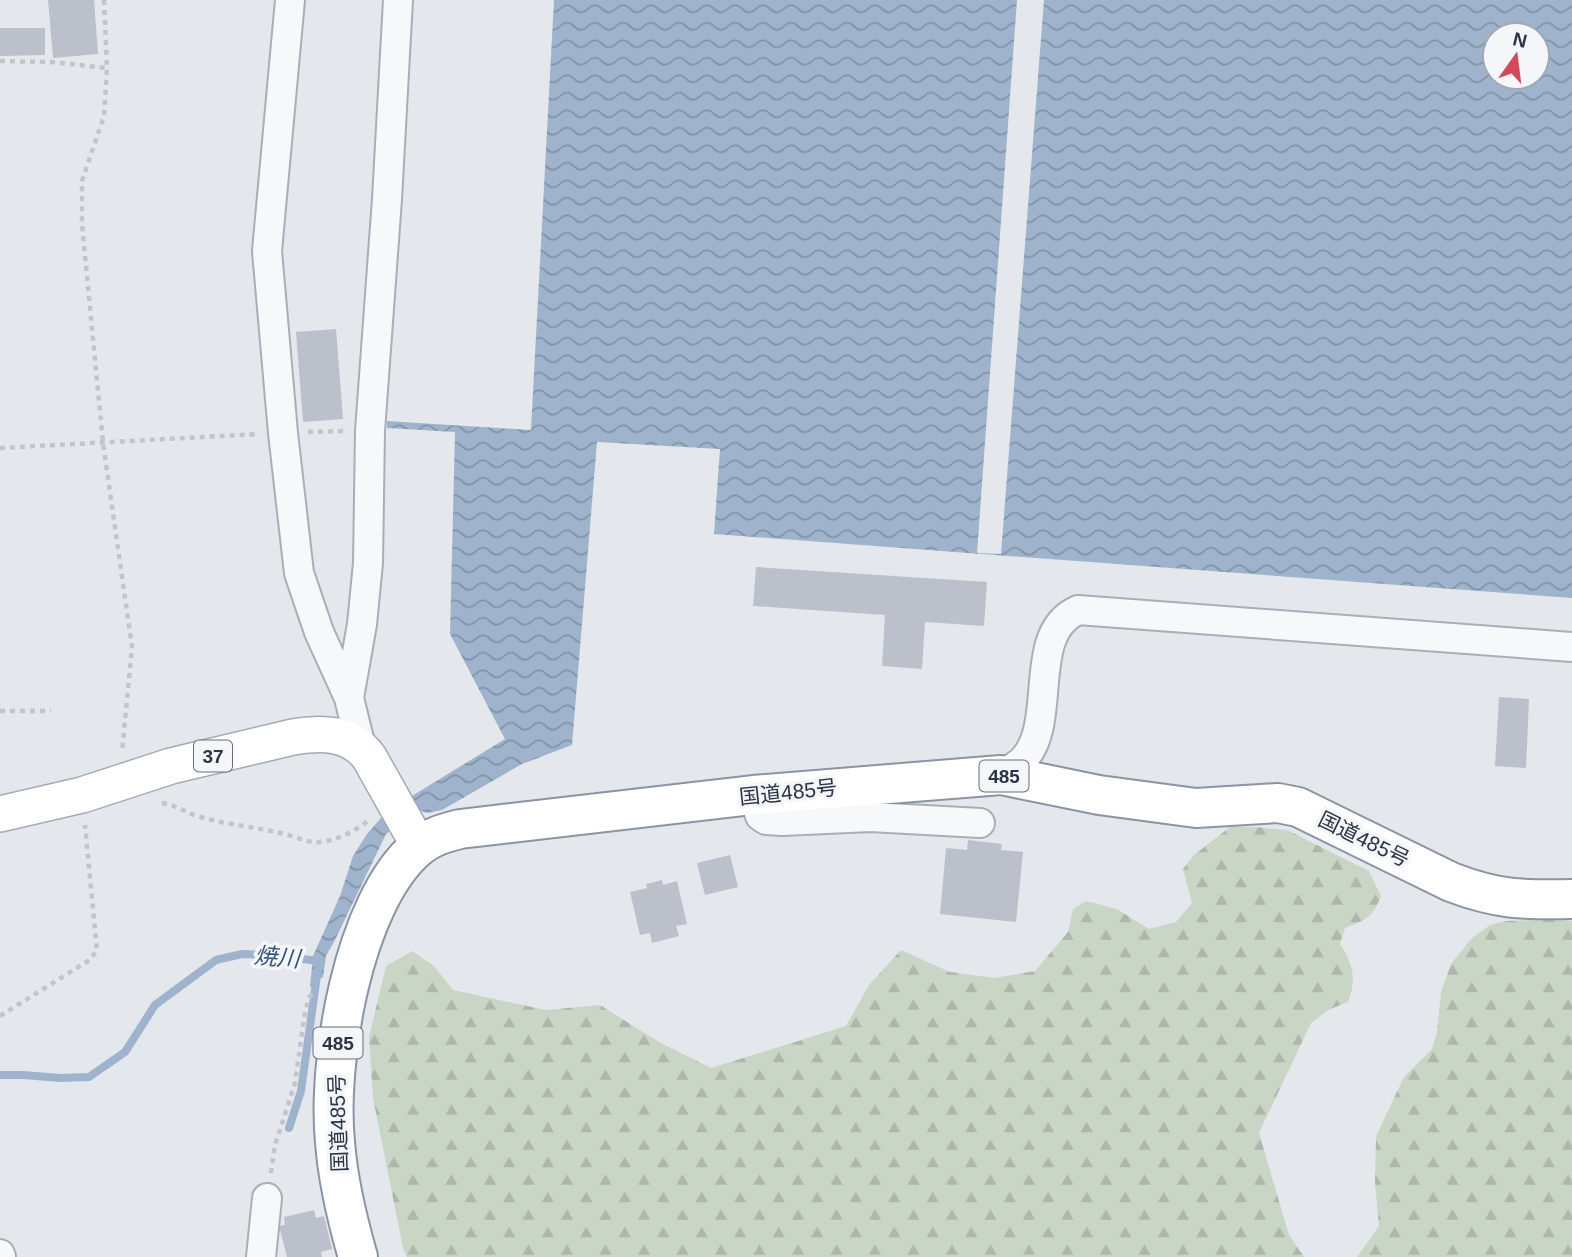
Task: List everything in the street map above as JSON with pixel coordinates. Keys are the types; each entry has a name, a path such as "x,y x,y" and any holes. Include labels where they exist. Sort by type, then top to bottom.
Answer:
{"highway":[{"name":"国道485号","path":"358,1257 344,1208 334,1140 335,1068 343,1009 362,941 390,880 407,858 404,819 438,834 460,828 753,795 1001,775 1099,795 1196,808 1278,803 1298,807 1477,892 1503,898 1572,899"}],"main road":[{"name":"37","path":"0,814 82,795 171,766 307,734 337,735 361,747"},
{"path":"361,747 404,819"}],"street":[{"path":"290,0 267,251 283,433 299,573 318,632 349,698 361,747"},
{"path":"349,698 362,624 368,563 370,431 398,0"},
{"path":"1001,775 1023,760 1031,748 1042,701 1052,634 1063,619 1078,610 1572,647"},
{"path":"753,795 761,816 766,820 870,817 980,823"},
{"path":"261,1257 267,1198"}],"path":[{"path":"104,0 107,68 104,116 82,181 82,224 103,443 132,648 119,783"},
{"path":"0,61 51,62 107,68"},
{"path":"0,448 370,431"},
{"path":"0,711 51,712"},
{"path":"0,1016 88,961 97,951 82,795"},
{"path":"156,802 170,804 194,815 305,842 321,842 361,827 404,819"},
{"path":"267,1198 275,1145 295,1083 304,1018 312,994"}],"green space":[{"path":"1230,827 1287,830 1369,871 1381,896 1368,917 1345,928 1340,944 1348,958 1353,979 1348,1002 1328,1010 1311,1023 1259,1133 1289,1235 1304,1257 407,1257 373,1098 369,1037 386,966 412,951 434,966 453,990 546,1010 600,1005 659,1042 711,1068 846,1026 869,985 901,950 950,972 994,978 1035,971 1068,932 1073,909 1086,901 1117,909 1149,929 1176,922 1192,903 1183,869 1194,855"},
{"path":"1506,921 1572,921 1572,1257 1357,1257 1379,1226 1375,1183 1376,1136 1404,1077 1432,1049 1437,1032 1441,992 1451,964 1471,939 1490,925"}],"water":[{"path":"554,0 1572,0 1572,598 714,534 720,449 597,442 572,745 522,764 442,810 427,813 418,810 386,834 326,956 323,977 310,987 313,956 340,896 353,856 367,834 381,818 407,799 505,739 450,634 455,432 387,428 387,421 531,430"}],"pier":[{"path":"1017,0 1044,0 1001,554 977,553"}],"building":[{"path":"48,0 94,0 98,54 53,58"},
{"path":"0,28 45,28 45,55 0,56"},
{"path":"336,329 343,419 303,422 296,332"},
{"path":"756,567 987,582 984,626 925,622 922,669 882,666 885,615 753,606"},
{"path":"1499,697 1529,699 1526,768 1495,766"},
{"path":"968,840 1002,844 1001,850 1023,852 1016,922 940,914 946,848 967,850"},
{"path":"730,855 738,887 705,895 697,863"},
{"path":"662,880 663,885 677,881 687,924 676,926 679,936 652,943 650,933 640,935 630,892 647,888 646,884"},
{"path":"314,1210 316,1218 324,1216 332,1249 321,1252 322,1257 287,1257 279,1226 285,1225 284,1217"}],"waterway":[{"name":"焼川","path":"0,1075 89,1077 125,1052 155,1005 216,960 242,954 319,961 301,1091 289,1128"}]}
